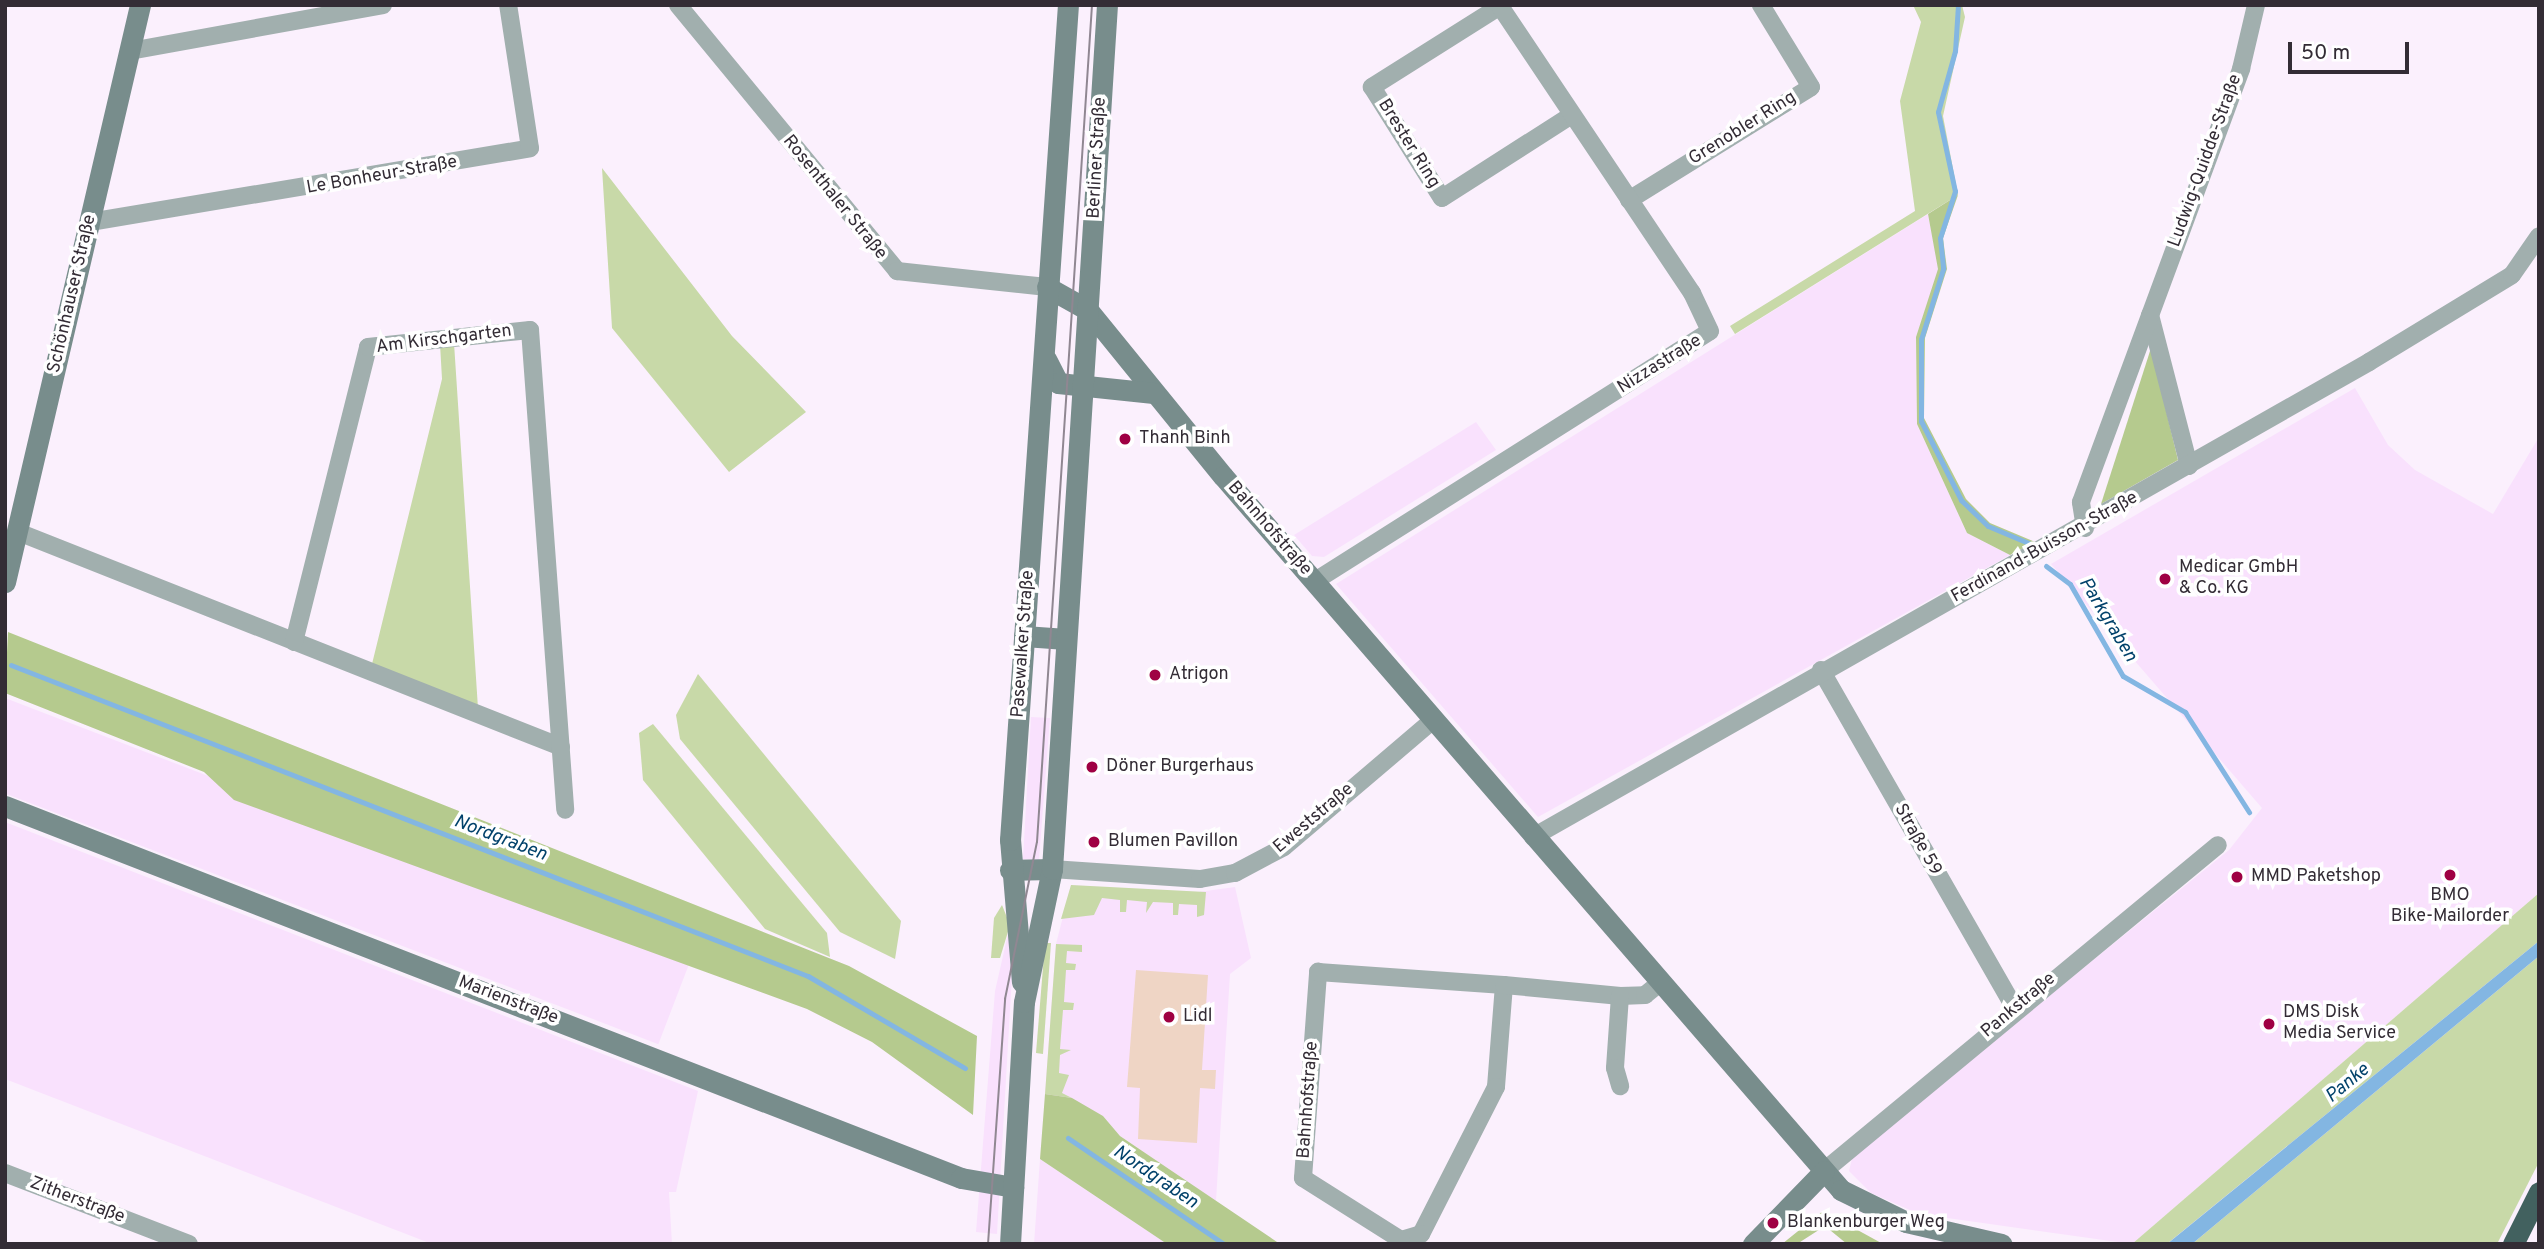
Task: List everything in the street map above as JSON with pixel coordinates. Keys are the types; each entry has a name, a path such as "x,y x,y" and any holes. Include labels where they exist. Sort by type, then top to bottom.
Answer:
{"highway":[{"path":"2512,1244 2539,1192"}],"main road":[{"name":"Schönhauser Straße","path":"5,582 140,5"},
{"path":"1068,5 1046,287 1088,310"},
{"name":"Berliner Straße","path":"1088,310 1107,5"},
{"name":"Pasewalker Straße","path":"1024,1002 1010,870 1045,350 1046,287"},
{"name":"Pasewalker Straße","path":"1010,1244 1024,1002 1052,869 1088,310"},
{"name":"Bahnhofstraße","path":"1088,310 1153,393 1533,837 1824,1171 1852,1198 1884,1214 2001,1244"},
{"path":"1045,350 1053,380 1083,387 1153,393"},
{"path":"1024,636 1066,639"},
{"name":"Marienstraße","path":"5,806 961,1178 1013,1187"},
{"path":"1010,870 1052,869"},
{"path":"1753,1244 1824,1171"}],"street":[{"path":"130,51 383,5"},
{"name":"Le Bonheur-Straße","path":"90,222 530,148 509,5"},
{"name":"Rosenthaler Straße","path":"678,5 897,271 1046,287"},
{"name":"Grenobler Ring","path":"1629,200 1811,87 1761,5"},
{"name":"Ludwig-Quidde-Straße","path":"2085,527 2081,502 2241,69 2256,5"},
{"name":"Nizzastraße","path":"1315,581 1707,335 1708,319 1500,6"},
{"name":"Brester Ring","path":"1500,6 1372,87 1441,198 1572,115"},
{"name":"Ferdinand-Buisson-Straße","path":"1533,837 1821,670 2085,527 2512,275 2539,236"},
{"path":"2150,315 2189,466"},
{"name":"Am Kirschgarten","path":"294,642 368,347 530,330 565,810"},
{"path":"18,533 561,747"},
{"name":"Straße 59","path":"1821,670 2015,1009"},
{"name":"Eweststraße","path":"1052,869 1200,879 1235,873 1284,847 1433,720"},
{"name":"Pankstraße","path":"1824,1171 2015,1009 2218,845"},
{"name":"Bahnhofstraße","path":"1504,985 1496,1087 1421,1234 1401,1240 1303,1178 1318,972 1504,985 1620,996 1645,995 1660,983"},
{"path":"1620,996 1615,1068 1620,1086"},
{"name":"Zitherstraße","path":"5,1173 189,1244"}],"shaded area":[{"path":"1928,214 1939,269 1916,337 1917,424 1967,533 2010,555 1538,817 1336,584"},
{"path":"2355,388 2388,445 2415,470 2493,514 2539,437 2539,893 2132,1244 1919,1214 1871,1193 1849,1171 1853,1155 2229,850 2262,808 2051,564"},
{"path":"1476,422 1496,450 1324,557 1312,556 1294,535"},
{"path":"5,698 690,961 658,1044 5,793"},
{"path":"1031,717 1050,718 1039,860 1023,859"},
{"path":"5,822 698,1091 676,1192 669,1192 672,1244 432,1244 5,1079"},
{"path":"1071,885 1191,893 1235,887 1251,958 1230,974 1216,1201 1120,1136 1103,1116 1045,1094 1056,944"},
{"path":"1010,925 1012,976 997,1234 976,1232 995,991"},
{"path":"1040,1159 1167,1244 1034,1244"}],"green space":[{"path":"1913,5 1962,5 1965,17 1943,116 1958,195 1735,334 1730,326 1915,211 1900,101 1921,22"},
{"path":"602,168 732,336 806,412 729,472 612,328"},
{"path":"1958,195 1943,238 1947,269 1925,338 1924,418 1966,499 1990,523 2035,542 2010,555 1967,533 1917,424 1916,337 1938,269 1928,214"},
{"path":"454,343 478,708 372,664 442,379 440,344"},
{"path":"2151,348 2178,460 2101,504"},
{"path":"8,632 849,966 977,1036 973,1115 872,1042 807,1009 234,800 204,772 5,693"},
{"path":"698,674 901,921 895,959 840,932 680,739 676,715"},
{"path":"653,724 827,933 830,957 765,929 643,780 639,733"},
{"path":"1071,885 1206,892 1204,915 1197,917 1197,905 1179,904 1178,915 1173,915 1173,903 1153,902 1146,913 1147,902 1127,900 1126,912 1120,912 1120,900 1102,898 1094,915 1061,919"},
{"path":"2539,893 2539,941 2168,1243 2132,1244"},
{"path":"1002,905 1010,925 1000,958 991,958 994,918"},
{"path":"1045,943 1051,943 1043,1054 1036,1053"},
{"path":"1056,944 1082,945 1082,952 1067,951 1066,963 1076,964 1075,970 1066,970 1064,1002 1074,1003 1073,1010 1063,1010 1060,1049 1071,1050 1060,1055 1059,1073 1069,1075 1062,1093 1072,1098 1045,1094"},
{"path":"2539,956 2539,1162 2497,1244 2192,1244"},
{"path":"1045,1094 1072,1098 1103,1116 1120,1136 1280,1244 1167,1244 1040,1159"},
{"path":"1823,1211 1883,1244 1847,1244 1825,1226 1797,1244 1782,1244"}],"water":[{"path":"2539,941 2539,956 2192,1244 2167,1244"}],"building":[{"name":"Lidl","path":"1136,970 1208,975 1202,1070 1216,1070 1215,1089 1200,1088 1197,1143 1138,1139 1140,1088 1127,1087"}],"waterway":[{"name":"Parkgraben","path":"1958,5 1955,51 1938,112 1955,191 1940,238 1943,269 1921,339 1921,421 1961,500 1988,526 2033,545"},
{"name":"Parkgraben","path":"2046,566 2070,584 2123,676 2185,712 2249,812"},
{"name":"Nordgraben","path":"11,665 808,976 965,1068"},
{"name":"Nordgraben","path":"1068,1138 1224,1244"}],"tram line":[{"path":"988,1244 1005,999 1037,842 1092,5"}],"place":[{"name":"Thanh Binh","path":"1125,439"},
{"name":"Medicar GmbH & Co. KG","path":"2165,579"},
{"name":"Atrigon","path":"1155,675"},
{"name":"Döner Burgerhaus","path":"1092,767"},
{"name":"Blumen Pavillon","path":"1094,842"},
{"name":"BMO Bike-Mailorder","path":"2450,875"},
{"name":"MMD Paketshop","path":"2237,877"},
{"name":"Lidl","path":"1169,1017"},
{"name":"DMS Disk Media Service","path":"2269,1024"},
{"name":"Blankenburger Weg","path":"1773,1223"}],"water label":[{"name":"Panke","path":"2348,1084"}]}
